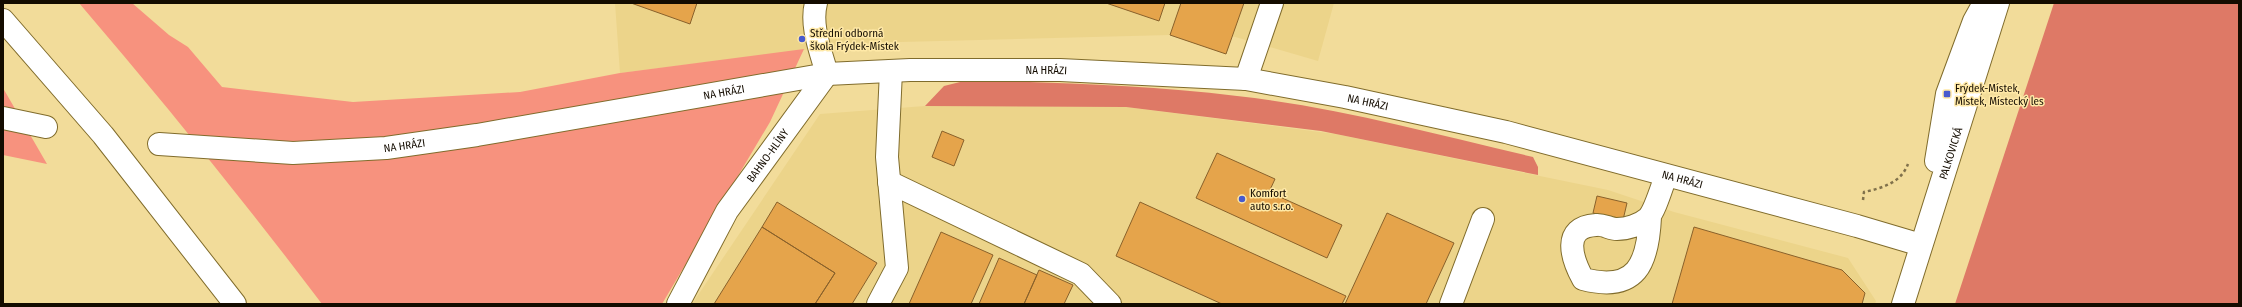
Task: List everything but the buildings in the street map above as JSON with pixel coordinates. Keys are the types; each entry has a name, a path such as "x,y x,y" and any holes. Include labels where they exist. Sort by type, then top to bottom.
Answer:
{"street":[{"path":"816,3 814,11 817,38 827,74"},
{"path":"1246,79 1272,3"},
{"path":"1921,245 1947,94 1974,21 1984,3"},
{"name":"PALKOVICKÁ","path":"1903,304 1998,3"},
{"path":"3,20 103,135 235,304"},
{"name":"NA HRÁZI","path":"159,144 293,153 386,148 478,135 827,74 891,71 1060,70 1246,79 1345,97 1506,132 1921,245"},
{"path":"878,304 897,268 887,157 891,71"},
{"name":"BAHNO-HLÍNY","path":"678,304 727,211 827,74"},
{"path":"3,118 46,127"},
{"path":"1650,217 1666,176"},
{"path":"889,182 1081,274 1110,304"},
{"path":"1451,304 1483,219"}],"shaded area":[{"path":"79,3 132,3 169,35 188,47 222,87 353,102 520,92 620,73 804,49 770,122 662,304 322,304 203,152"},
{"name":"Střední odborná škola Frýdek-Místek","path":"615,3 1334,3 1318,61 1232,36 1226,54 1170,35 861,43 620,73"},
{"path":"2054,3 2239,3 2239,304 1955,304"},
{"path":"968,80 1170,89 1237,96 1312,107 1386,122 1533,157 1538,167 1538,175 1321,131 1126,107 925,106 944,86"},
{"path":"3,88 47,164 3,155"},
{"path":"925,106 1126,107 1335,134 1608,190 1674,212 1848,258 1876,301 1875,304 692,304 820,114"}],"place":[{"name":"Střední odborná škola Frýdek-Místek","path":"802,39"},
{"name":"Frýdek-Místek, Místek, Místecký les","path":"1947,94"},
{"name":"Komfort auto s.r.o.","path":"1242,199"}]}
